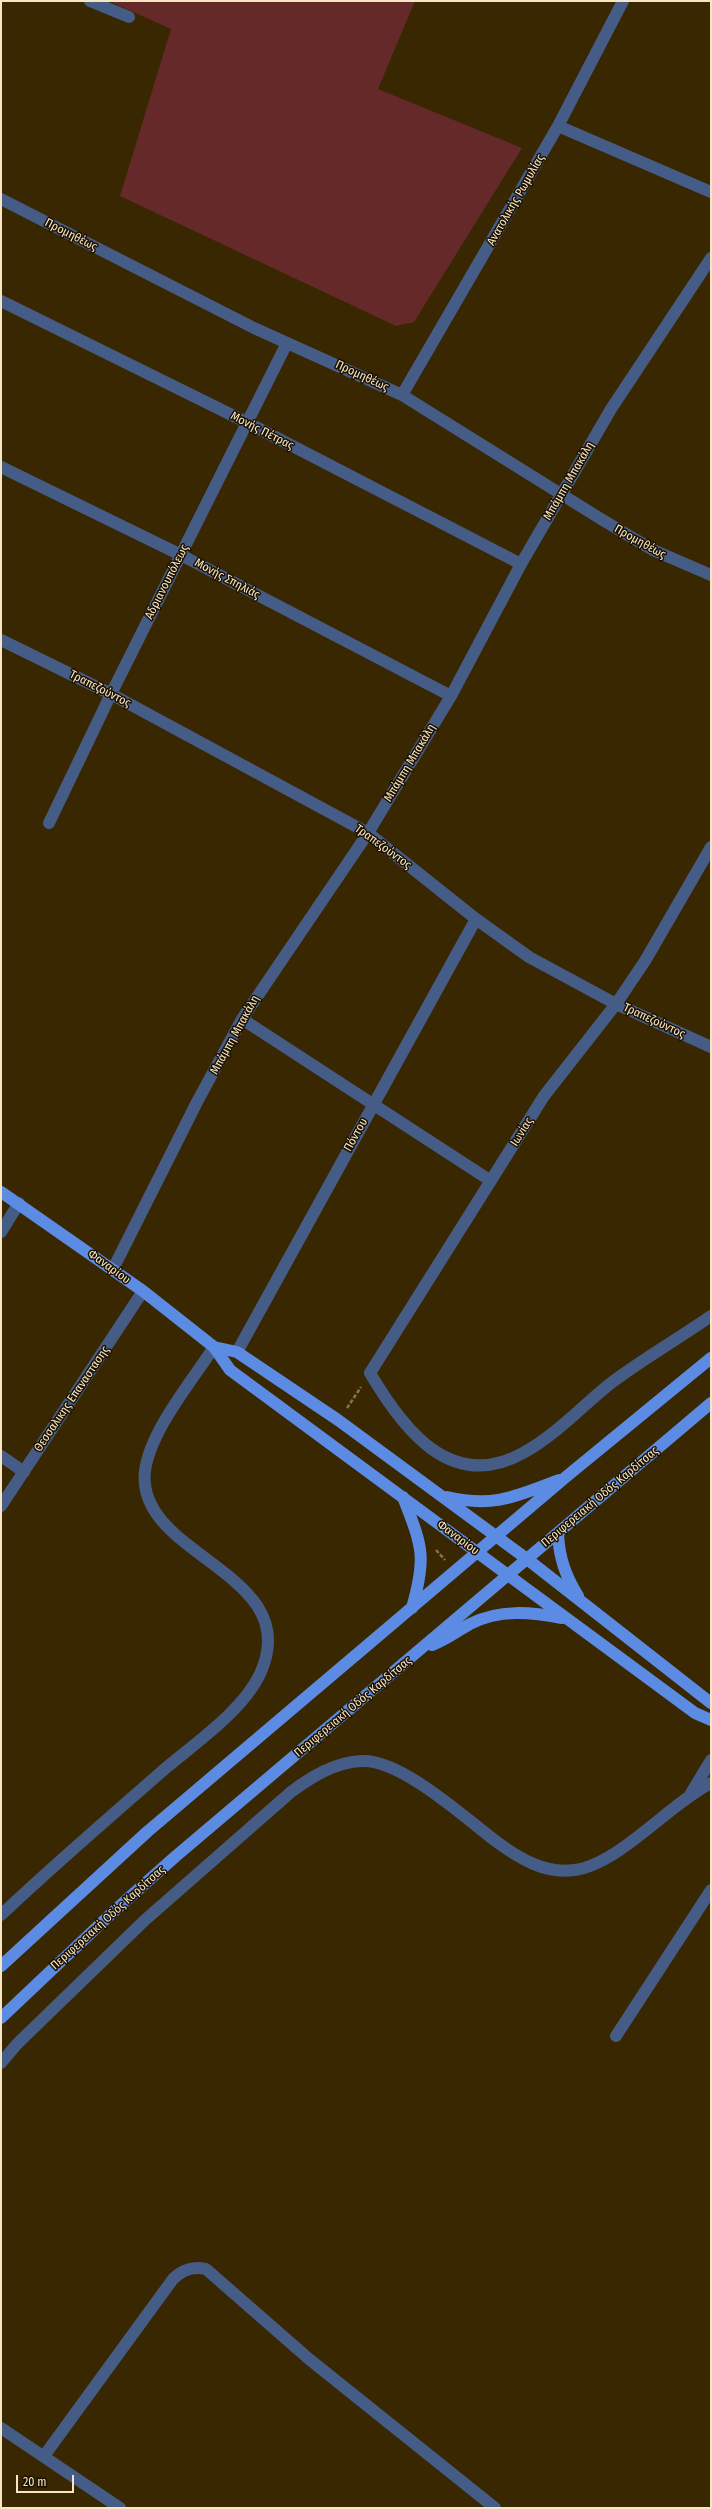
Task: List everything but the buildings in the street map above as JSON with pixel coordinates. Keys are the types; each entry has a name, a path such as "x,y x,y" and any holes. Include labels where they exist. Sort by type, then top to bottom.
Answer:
{"main road":[{"name":"Φαναρίου","path":"1,1192 114,1269 143,1291 214,1347 230,1370 403,1497 507,1576 695,1714 711,1720"},
{"name":"Φαναρίου","path":"214,1347 237,1352 338,1420 497,1536 709,1701"},
{"path":"1,1966 147,1832 567,1476 711,1358"},
{"name":"Περιφερειακή Οδός Καρδίτσας","path":"1,2018 113,1912 711,1403"},
{"path":"444,1496 481,1502 503,1500 567,1476"},
{"path":"403,1497 418,1536 422,1554 421,1577 412,1608"},
{"path":"558,1533 563,1569 584,1605"},
{"path":"418,1651 440,1642 472,1623 511,1613 533,1612 565,1619"}],"street":[{"path":"90,1 129,17"},
{"name":"Ανατολικής Ρωμυλίας","path":"402,395 558,126 623,1"},
{"path":"558,126 711,192"},
{"name":"Προμηθέως","path":"1,199 287,343 402,395 560,494 653,550 711,575"},
{"name":"Μπάμπη Μπακάλη","path":"114,1269 197,1102 242,1019 368,833 451,696 560,494 611,409 711,258"},
{"name":"Μονής Πέτρας","path":"1,301 248,423 521,564"},
{"name":"Αδριανουπόλεως","path":"49,823 111,694 287,343"},
{"name":"Μονής Σπηλιάς","path":"1,467 181,555 451,696"},
{"name":"Τραπεζούντος","path":"1,640 111,694 368,833 476,919 547,968 616,1004 711,1047"},
{"name":"Ιωνίας","path":"370,1373 544,1096 616,1004 667,925 711,848"},
{"name":"Πόντου","path":"237,1352 476,919"},
{"path":"242,1019 491,1182"},
{"path":"1,1232 19,1203"},
{"name":"Θεσσαλικης Επαναστασης","path":"1,1506 143,1291"},
{"path":"370,1373 406,1427 432,1450 465,1465 496,1464 532,1447 610,1384 711,1316"},
{"path":"1,1915 38,1879 212,1729 249,1691 260,1674 266,1654 266,1627 254,1603 236,1582 167,1526 153,1507 144,1482 153,1443 214,1347"},
{"path":"1,1456 24,1472"},
{"path":"691,1793 711,1760"},
{"path":"1,2063 16,2044 145,1920 291,1792 307,1780 331,1768 362,1761 388,1766 418,1782 520,1858 542,1867 564,1871 582,1869 611,1855 691,1793 711,1783"},
{"path":"616,2036 711,1890"},
{"path":"44,2456 174,2279 184,2271 201,2268 206,2269 309,2359 495,2508"},
{"path":"1,2428 120,2508"}],"path":[{"path":"338,1420 370,1373"}],"shaded area":[{"path":"109,1 415,1 378,89 522,148 414,322 396,326 120,196 171,29"}]}
